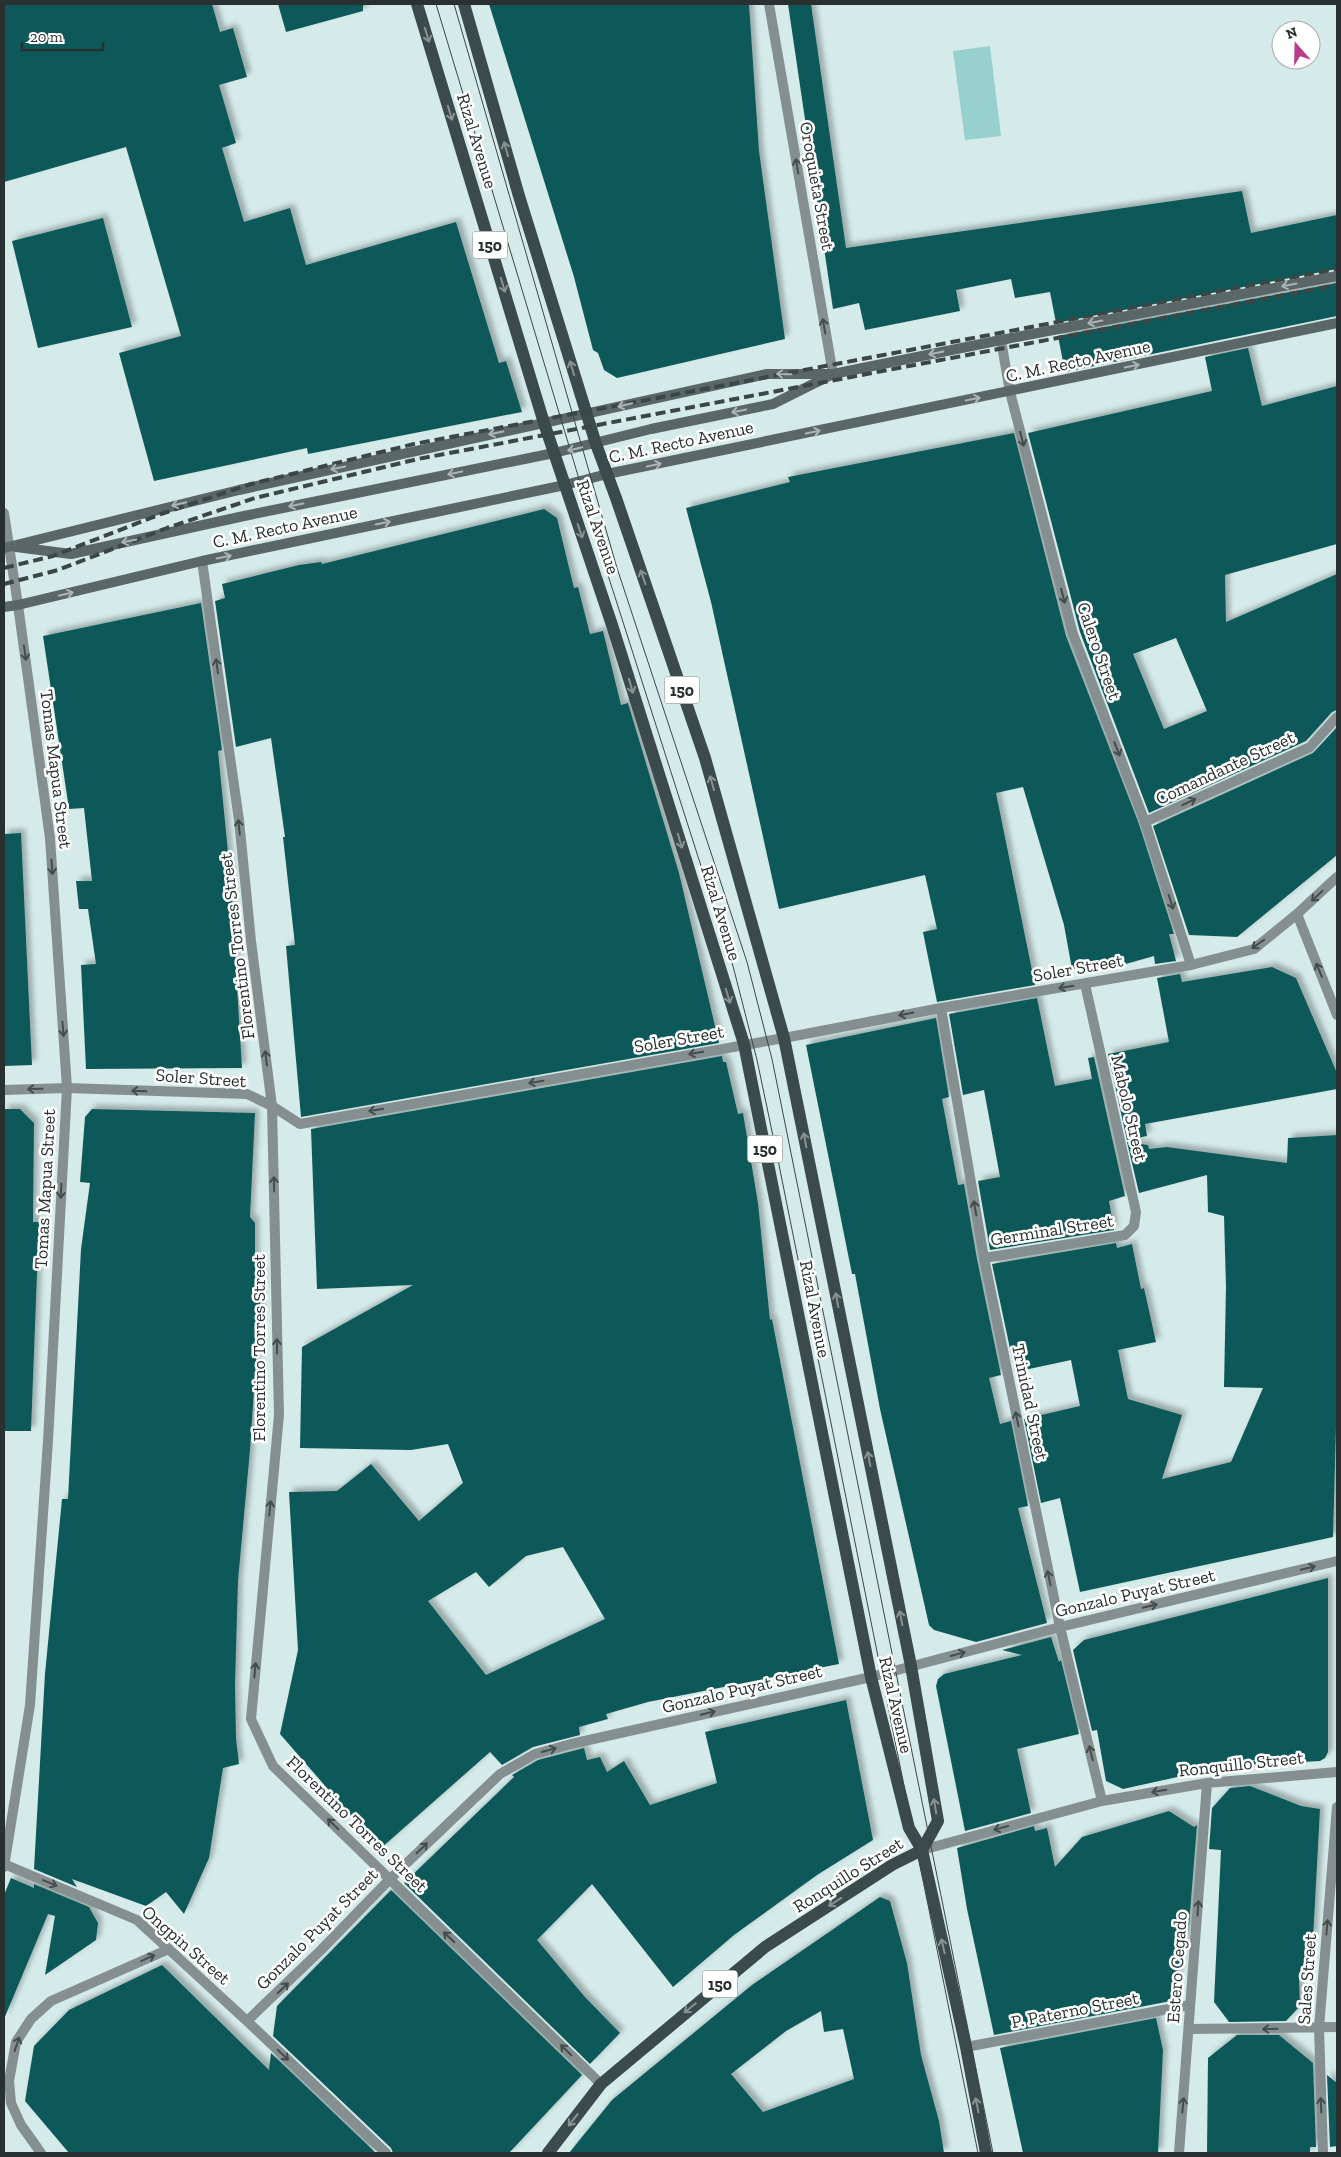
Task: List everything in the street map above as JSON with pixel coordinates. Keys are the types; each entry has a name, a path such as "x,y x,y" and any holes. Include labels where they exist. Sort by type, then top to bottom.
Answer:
{"main road":[{"name":"Rizal Avenue","path":"417,4 544,423 612,625 744,1044 871,1677 908,1828 922,1850 966,2047 986,2153"},
{"name":"Rizal Avenue","path":"464,4 519,196 596,444 705,758 784,1038 911,1666 938,1821 922,1850"},
{"name":"C. M. Recto Avenue","path":"7,547 239,490 767,374 832,374 1337,276"},
{"name":"C. M. Recto Avenue","path":"4,607 202,562 565,485 606,474 1337,323"},
{"name":"C. M. Recto Avenue","path":"7,547 72,554 244,516 554,453 651,429 773,404 832,374"},
{"name":"Ronquillo Street","path":"548,2153 601,2084 765,1947 892,1865 922,1850"}],"street":[{"name":"Oroquieta Street","path":"769,4 832,374"},
{"name":"Calero Street","path":"1001,340 1010,392 1073,634 1145,822 1191,965"},
{"name":"Tomas Mapua Street","path":"4,513 7,547 18,605 50,838 67,1088 48,1431 30,1705 4,1865"},
{"name":"Florentino Torres Street","path":"202,562 239,820 251,941 272,1106 278,1415 251,1718 273,1766 601,2084"},
{"name":"Comandante Street","path":"1145,822 1310,747 1337,717"},
{"name":"Soler Street","path":"4,1090 67,1088 247,1094 272,1106 300,1124 784,1038 941,1008 1191,965 1254,948 1297,914 1337,877"},
{"path":"1297,914 1337,1015"},
{"name":"Mabolo Street","path":"1085,984 1136,1212 1134,1226 1125,1235"},
{"name":"Trinidad Street","path":"941,1008 984,1258 1060,1628 1102,1801"},
{"name":"Germinal Street","path":"984,1258 1125,1235"},
{"name":"Gonzalo Puyat Street","path":"247,2021 321,1950 390,1879 500,1774 535,1754 571,1744 871,1677 1060,1628 1337,1561"},
{"name":"Ronquillo Street","path":"922,1850 1102,1801 1207,1783 1337,1772"},
{"name":"Estero Cegado","path":"1179,2153 1207,1783"},
{"name":"Sales Street","path":"1323,2153 1319,2028 1337,1807"},
{"name":"Ongpin Street","path":"4,1865 136,1920 247,2021 386,2153"},
{"path":"42,2153 21,2125 11,2103 9,2081 16,2042 31,2019 51,2001 169,1949"},
{"name":"P. Paterno Street","path":"966,2047 1190,2005"},
{"path":"1189,2029 1337,2027"}],"shaded area":[{"path":"990,46 1001,136 965,140 953,51"}],"building":[{"path":"4,4 212,4 220,32 233,28 247,77 219,85 236,143 222,148 244,222 290,208 306,265 456,222 499,363 506,361 522,412 308,454 307,448 154,481 119,353 181,336 126,147 4,182"},
{"path":"278,4 363,4 363,11 286,32"},
{"path":"489,4 749,4 759,151 785,339 617,378 604,370 598,353 593,350 574,277"},
{"path":"788,4 811,4 846,248 1242,191 1251,233 1337,215 1337,269 1056,323 1050,292 1015,298 1011,279 956,290 960,311 865,330 859,303 833,309"},
{"path":"103,218 132,327 38,348 12,241"},
{"path":"1337,283 1337,316 1065,372 1058,336"},
{"path":"1248,348 1262,406 1337,386 1337,544 1225,575 1226,622 1337,574 1337,710 1332,712 1306,741 1149,813 1080,632 1028,433 1212,391 1205,357","holes":["1176,638 1207,711 1164,729 1133,654"]},
{"path":"1014,433 1066,636 1139,824 1174,934 1169,934 1176,961 1155,964 1154,956 1122,965 1121,960 1072,969 1064,925 1023,787 996,793 1035,985 937,1002 923,932 937,929 925,875 779,909 711,602 686,508 790,482 788,477"},
{"path":"544,509 557,518 574,588 578,587 590,634 603,631 621,705 628,703 679,873 719,1043 301,1117 286,946 295,945 283,837 285,837 271,738 236,747 215,601 225,598 222,584 299,565 321,562 322,564"},
{"path":"201,603 222,750 218,751 230,872 242,1068 86,1069 81,965 96,964 88,909 79,909 76,881 92,881 84,808 69,809 43,636"},
{"path":"1337,727 1337,855 1237,937 1189,935 1153,826 1313,753"},
{"path":"21,833 32,1065 4,1066 4,834"},
{"path":"1272,967 1296,978 1337,1073 1337,1089 1145,1124 1147,1136 1127,1140 1108,1054 1169,1042 1157,978 1180,974 1182,982"},
{"path":"1037,998 1055,1086 1092,1079 1088,1058 1094,1057 1125,1196 1109,1201 1114,1230 990,1250 978,1181 1000,1177 984,1090 963,1095 949,1014"},
{"path":"936,1018 949,1097 942,1099 958,1185 964,1184 977,1259 1001,1375 989,1378 1000,1424 1011,1421 1028,1506 1018,1508 1047,1623 976,1642 934,1630 929,1625 880,1409 855,1274 852,1274 806,1045"},
{"path":"722,1056 723,1062 726,1062 738,1114 743,1113 758,1203 770,1320 772,1319 839,1664 648,1702 606,1714 608,1719 579,1727 580,1735 533,1747 502,1765 490,1752 380,1849 280,1734 298,1650 289,1492 337,1491 371,1464 419,1521 463,1483 448,1444 411,1450 300,1448 302,1347 413,1285 317,1289 311,1129","holes":["563,1547 605,1619 486,1675 428,1601 476,1572 489,1587 526,1556"]},
{"path":"4,1109 20,1109 34,1123 33,1222 39,1222 31,1431 4,1431"},
{"path":"92,1109 255,1113 250,1217 255,1223 255,1271 262,1271 250,1450 238,1581 235,1684 236,1738 239,1764 223,1768 209,1858 184,1914 166,1892 146,1906 72,1879 77,1887 34,1869 45,1674 62,1499 68,1499 81,1249 90,1183 80,1182 85,1117"},
{"path":"1337,1135 1337,1390 1333,1537 1080,1592 1060,1498 1041,1503 1024,1419 1080,1406 1071,1360 1015,1372 992,1264 1116,1243 1117,1248 1132,1244 1141,1289 1144,1288 1156,1342 1118,1350 1128,1399 1182,1415 1162,1479 1231,1462 1263,1388 1224,1387 1226,1287 1224,1216 1208,1212 1207,1175 1139,1193 1127,1142 1148,1145 1149,1149 1167,1147 1287,1163 1288,1138"},
{"path":"1328,1578 1328,1752 1325,1758 1320,1761 1250,1765 1255,1760 1223,1767 1205,1768 1209,1770 1123,1789 1106,1781 1097,1730 1092,1731 1073,1650 1084,1640"},
{"path":"1051,1637 1059,1662 1061,1660 1079,1734 1017,1749 1031,1813 965,1831 936,1686 938,1679 944,1674 1022,1655 1002,1650"},
{"path":"846,1700 873,1840 817,1875 734,1935 673,1987 592,1884 537,1940 585,1997 620,2033 590,2064 404,1883 514,1777 512,1775 538,1760 584,1748 587,1760 600,1757 607,1772 624,1761 650,1805 717,1783 705,1732"},
{"path":"1250,1786 1301,1806 1320,1809 1313,1939 1305,1939 1304,1976 1299,1976 1300,2006 1286,2021 1229,2022 1214,2002 1221,1850 1209,1849 1212,1808 1230,1788"},
{"path":"1169,1811 1194,1827 1197,1825 1189,1925 1171,2001 994,2035 967,1909 957,1848 1034,1826 1035,1831 1047,1828 1055,1867 1082,1837"},
{"path":"11,1878 34,1888 34,1884 89,1907 98,1923 96,1940 45,1975 55,1916 48,1914 4,2019 4,1895"},
{"path":"391,1890 582,2075 509,2153 393,2153 391,2148 273,2036 277,2006"},
{"path":"880,1897 890,1901 907,1963 921,2055 939,2121 944,2153 569,2153 612,2100 752,1985","holes":["821,2011 824,2032 843,2029 854,2079 763,2112 731,2074 786,2031"]},
{"path":"162,1965 269,2070 271,2053 376,2153 69,2153 25,2101 34,2046 69,2010"},
{"path":"1156,2018 1163,2050 1158,2153 1023,2153 1000,2048"},
{"path":"1237,2035 1279,2035 1313,2063 1316,2147 1310,2147 1310,2153 1207,2153 1208,2058"},
{"path":"1327,2075 1337,2083 1337,2146 1330,2147"}],"tram line":[{"path":"436,4 607,572 733,966 757,1060 978,2153"},
{"path":"454,4 617,568 747,962 772,1059 993,2153"}],"railway":[{"path":"4,568 53,556 161,514 251,484 414,444 1337,269"},
{"path":"4,584 58,570 167,528 255,498 418,459 1337,285"}]}
